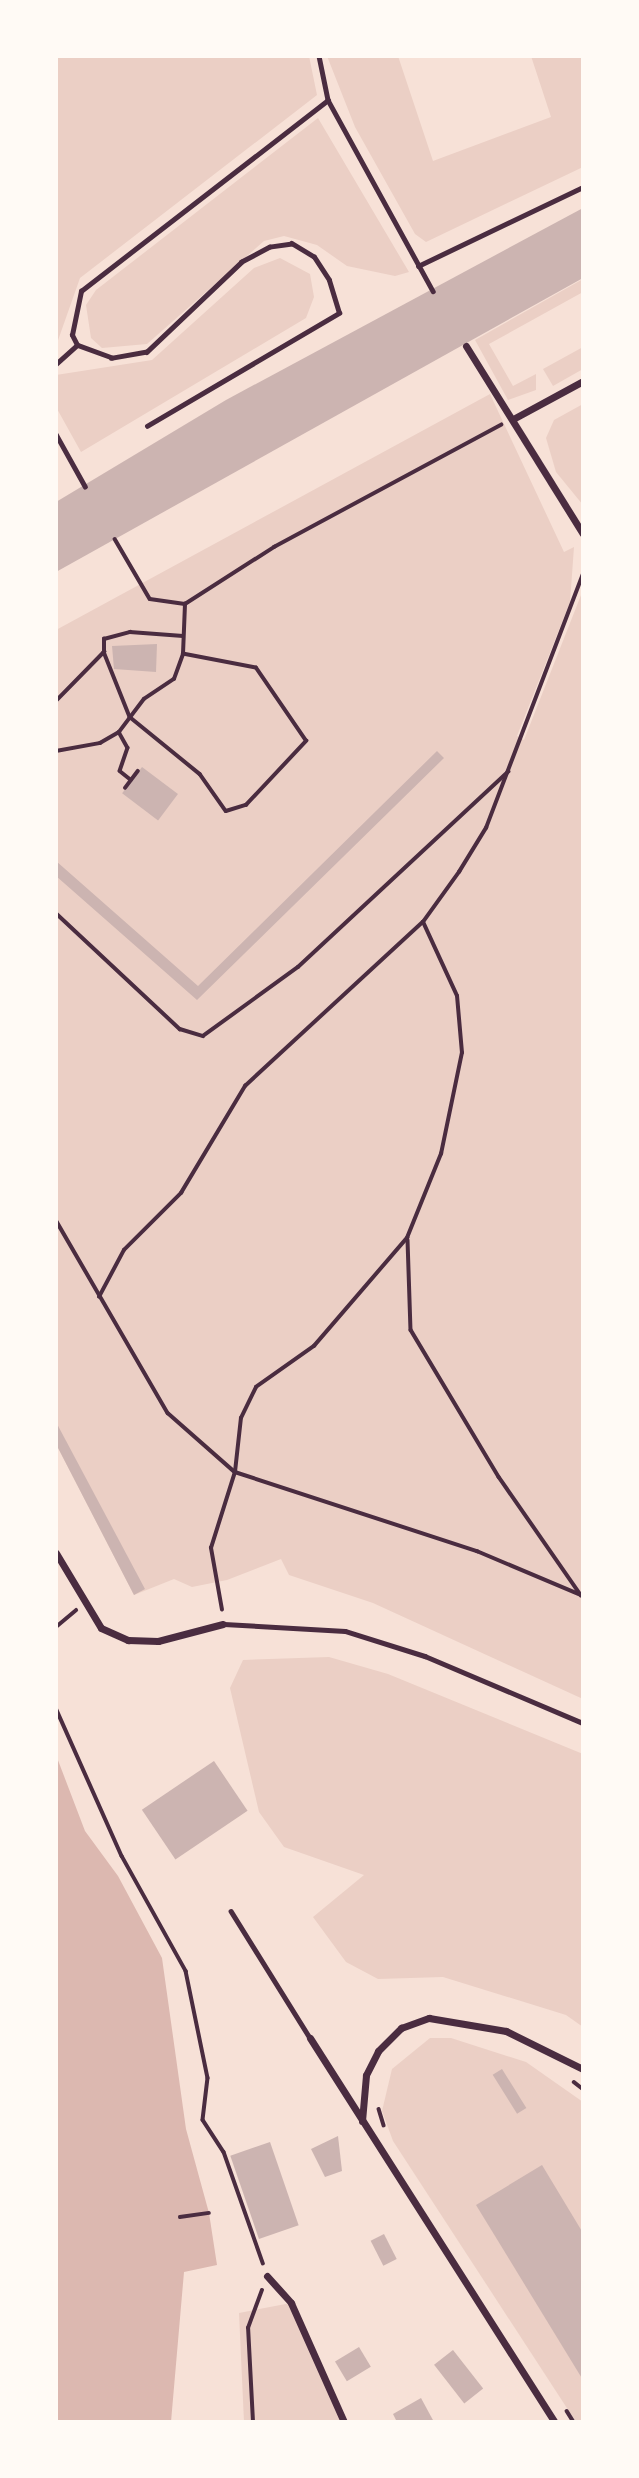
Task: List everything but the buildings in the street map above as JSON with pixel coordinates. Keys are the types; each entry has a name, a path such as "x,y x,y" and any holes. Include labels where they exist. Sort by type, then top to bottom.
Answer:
{"street":[{"path":"466,346 583,534"},
{"path":"513,419 583,381"},
{"path":"56,1553 83,1604 101,1628 128,1640 158,1641 223,1624"},
{"path":"361,2122 366,2075 378,2051 401,2028 429,2018 459,2018 551,2050 583,2069"},
{"path":"310,2038 361,2122 555,2422"},
{"path":"267,2276 291,2303 344,2422"}],"lane":[{"path":"319,56 328,100 433,291"},
{"path":"147,426 339,313 314,257 292,244 243,262 147,352 112,358 76,345 72,335 81,291 328,100"},
{"path":"418,266 583,187"},
{"path":"56,364 76,345"},
{"path":"56,434 85,486"},
{"path":"223,1624 345,1631 425,1656 583,1723"},
{"path":"231,1911 310,2038"}],"path":[{"path":"115,538 150,599 184,604 274,547 513,419"},
{"path":"99,1297 124,1250 181,1193 245,1086 423,922 486,828 583,574"},
{"path":"56,751 100,743 119,732 130,717 174,679 183,654 184,604"},
{"path":"183,636 130,632 104,639 104,652 130,717 200,774 226,811 246,805 306,741 256,668 183,654"},
{"path":"56,701 104,652"},
{"path":"119,732 128,748 120,771 131,780"},
{"path":"56,913 180,1029 203,1035 298,967 509,770"},
{"path":"125,788 138,771"},
{"path":"223,1624 211,1548 235,1472 241,1418 256,1387 314,1346 407,1238 441,1154 462,1053 457,996 423,922"},
{"path":"56,1220 167,1413 235,1472 477,1551 582,1595"},
{"path":"407,1238 411,1330 499,1477 582,1595"},
{"path":"56,1627 83,1604"},
{"path":"56,1708 122,1856 187,1971 208,2078 202,2120 223,2152 267,2276 248,2328 253,2422"},
{"path":"564,2075 583,2089"},
{"path":"378,2099 390,2135"},
{"path":"180,2217 209,2213"},
{"path":"562,2403 574,2422"}],"shaded area":[{"path":"56,56 309,56 317,95 80,278 56,346"},
{"path":"327,56 398,56 433,161 551,117 531,56 583,56 583,167 426,242 415,234 355,127"},
{"path":"318,118 409,272 395,276 347,266 317,245 284,236 264,241 147,344 102,348 91,338 86,305 96,290"},
{"path":"280,258 310,274 314,297 306,318 81,452 56,407 56,375 152,360 254,268"},
{"path":"583,279 583,292 489,344 513,386 536,374 536,390 508,400 475,340"},
{"path":"583,347 583,369 553,386 543,369"},
{"path":"490,394 564,552 574,547 570,602 517,736 524,740 583,590 583,1699 373,1603 289,1575 281,1559 227,1580 192,1587 174,1579 134,1595 56,1444 56,630"},
{"path":"583,404 583,505 556,472 546,438 554,420"},
{"path":"329,1657 388,1674 583,1754 583,2027 566,2015 443,1977 378,1979 346,1962 313,1917 364,1875 284,1847 259,1812 230,1688 243,1660"},
{"path":"56,1755 85,1831 118,1876 162,1958 186,2129 209,2213 217,2265 184,2272 171,2422 56,2422"},
{"path":"430,2038 451,2038 526,2062 583,2102 583,2422 576,2422 393,2141 382,2111 392,2069"},
{"path":"291,2303 344,2422 244,2422 239,2313"}]}
